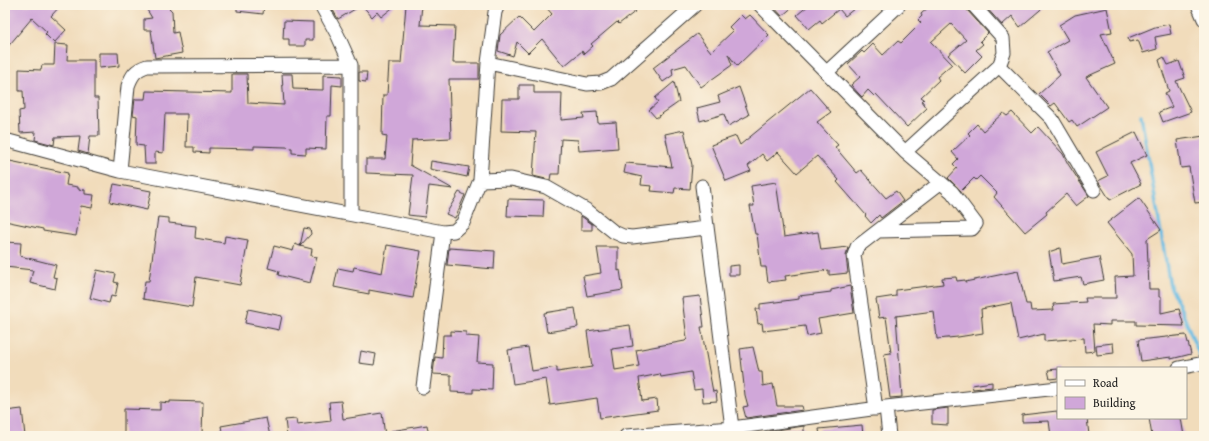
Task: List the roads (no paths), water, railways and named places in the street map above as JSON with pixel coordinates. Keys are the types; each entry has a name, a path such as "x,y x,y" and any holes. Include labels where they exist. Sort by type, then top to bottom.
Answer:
{"street":[{"path":"321,5 338,36 351,65 351,214"},
{"path":"5,140 120,171 443,232 454,231 463,223 480,180 488,63 495,12 498,5"},
{"path":"488,63 587,84 601,83 611,79 695,5"},
{"path":"760,5 905,152 952,192 975,220 975,227 972,229 878,232"},
{"path":"827,72 899,5"},
{"path":"905,152 999,66 1004,53 1003,38 973,5"},
{"path":"1198,5 1204,19"},
{"path":"120,171 128,86 133,74 140,68 146,66 351,65"},
{"path":"999,66 1052,119 1094,190"},
{"path":"480,180 511,179 546,187 588,211 614,232 623,236 632,237 706,228"},
{"path":"889,436 881,408 854,255 857,247 940,183"},
{"path":"702,186 732,432"},
{"path":"423,387 443,232"},
{"path":"1183,367 1204,363"},
{"path":"626,436 732,432 881,408 1057,388"}],"waterway":[{"path":"1141,115 1170,286 1202,361"}]}
